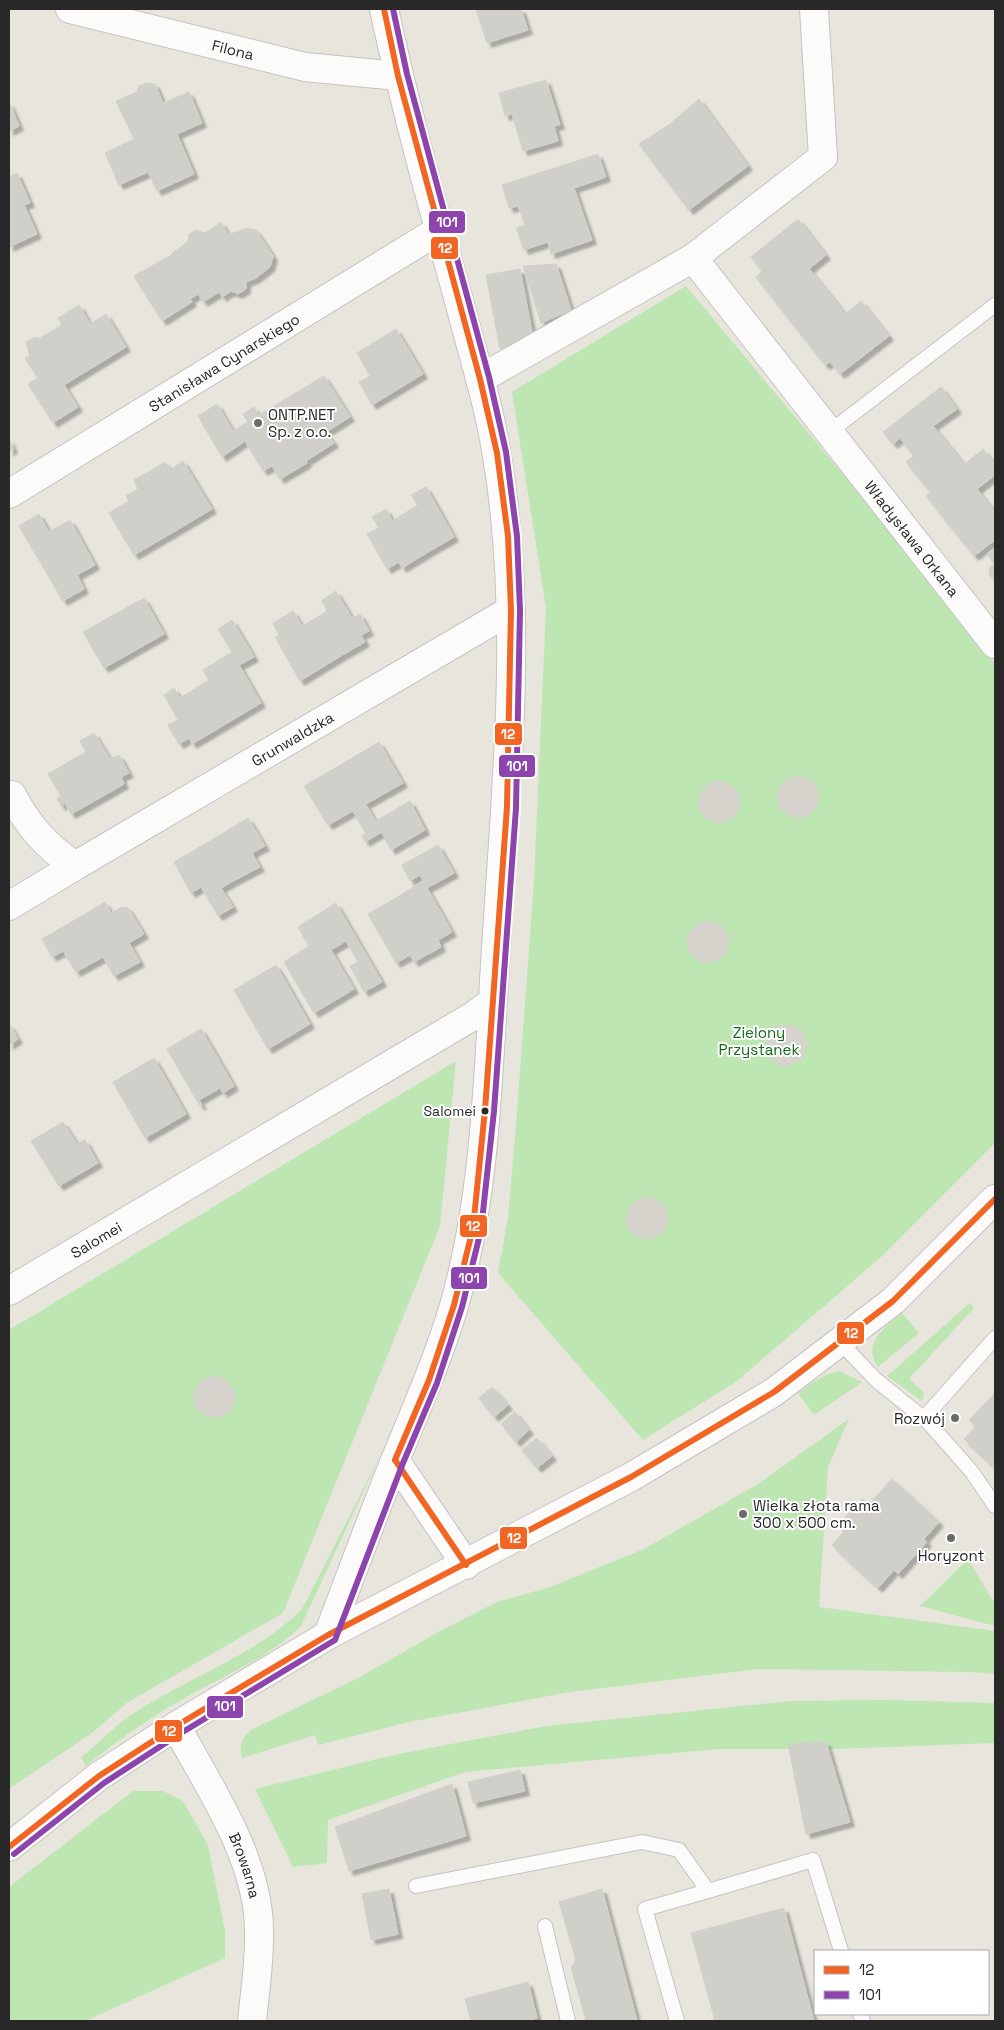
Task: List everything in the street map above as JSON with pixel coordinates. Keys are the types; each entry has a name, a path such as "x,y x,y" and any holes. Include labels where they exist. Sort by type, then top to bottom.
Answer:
{"street":[{"name":"Filona","path":"70,9 305,67 398,76"},
{"path":"328,1635 395,1460 430,1380 454,1305 473,1228 485,1110 507,807 511,610 508,536 497,454 480,379 398,76 384,9"},
{"path":"480,379 693,258 823,157 814,9"},
{"name":"Stanisława Cynarskiego","path":"9,494 439,230"},
{"name":"Władysława Orkana","path":"693,258 828,433 995,644"},
{"name":"Grunwaldzka","path":"9,906 511,610"},
{"path":"10,792 26,821 44,842 75,866"},
{"name":"Salomei","path":"9,1291 472,1016 492,1002"},
{"path":"9,1848 99,1776 176,1726 328,1635 466,1565 631,1477 774,1392 893,1301 995,1199"},
{"path":"395,1460 466,1565"},
{"name":"Browarna","path":"176,1726 242,1850 255,1895 259,1929 252,2021"}],"lane":[{"path":"828,433 995,305"},
{"path":"924,1418 995,1338"},
{"path":"840,1342 875,1379 924,1418 972,1472 995,1506"},
{"path":"416,1886 642,1842 680,1850 708,1891"},
{"path":"677,2021 646,1909 812,1860 841,1950"},
{"path":"545,1926 568,2021"}],"green space":[{"name":"Zielony Przystanek","path":"686,286 931,580 995,663 995,1143 880,1258 737,1381 643,1440 498,1273 508,1218 534,881 546,608 512,392"},
{"path":"456,1061 440,1226 283,1613 128,1702 93,1732 9,1789 9,1330"},
{"path":"970,1303 974,1308 909,1379 924,1393 922,1401 887,1376"},
{"path":"902,1313 919,1333 878,1367 872,1351 874,1343 882,1330"},
{"path":"839,1371 862,1382 814,1415 798,1393 812,1382"},
{"path":"849,1419 828,1467 819,1607 995,1631 995,1674 758,1669 570,1692 409,1722 318,1745 315,1735 242,1758 242,1743 245,1736 251,1730 360,1677 440,1631 497,1602 550,1587 644,1549 758,1484"},
{"path":"380,1456 301,1626 278,1646 152,1718 86,1766 81,1758 133,1714 160,1697 245,1652 284,1625 302,1609"},
{"path":"968,1559 995,1604 995,1626 920,1606"},
{"path":"886,1700 995,1703 995,1743 835,1749 719,1749 465,1772 328,1820 327,1863 293,1867 255,1789 394,1755 546,1726 791,1701"},
{"path":"133,1791 163,1791 183,1801 208,1845 225,1931 225,1958 85,2021 9,2021 9,1887"}],"shaded area":[{"path":"794,776 802,776 813,782 819,797 813,812 802,818 794,818 783,812 777,801 777,793 783,782"},
{"path":"715,781 723,781 734,787 740,802 734,817 723,823 715,823 704,817 698,806 698,798 704,787"},
{"path":"704,921 712,921 723,927 729,942 723,957 712,963 704,963 693,957 687,946 687,938 693,927"},
{"path":"782,1024 790,1024 801,1030 807,1045 801,1060 790,1066 782,1066 771,1060 765,1049 765,1041 771,1030"},
{"path":"643,1197 651,1197 662,1203 668,1218 662,1233 651,1239 643,1239 632,1233 626,1222 626,1214 632,1203"},
{"path":"210,1376 218,1376 229,1382 235,1397 229,1412 218,1418 210,1418 199,1412 193,1401 193,1393 199,1382"}],"building":[{"path":"476,9 521,9 528,30 487,43"},
{"path":"546,80 560,125 554,126 558,141 523,151 512,114 505,116 499,93"},
{"path":"146,83 155,84 163,103 189,92 202,123 177,134 194,174 157,191 148,172 119,185 105,153 134,139 116,101 137,92 139,86"},
{"path":"699,99 748,166 718,188 670,124"},
{"path":"9,102 19,126 9,131"},
{"path":"670,124 718,188 689,210 639,144"},
{"path":"598,154 606,177 574,188 592,240 551,254 548,242 524,250 516,228 525,225 518,206 509,208 502,185"},
{"path":"17,173 30,203 24,205 37,234 9,247 9,177"},
{"path":"798,219 826,255 809,269 828,292 792,323 756,277 762,271 751,257"},
{"path":"221,222 228,235 246,228 256,230 273,256 270,267 256,278 246,282 246,289 238,294 231,291 222,297 219,292 203,302 198,294 190,299 192,302 162,321 134,276 173,254 188,242 189,234 196,230 205,233"},
{"path":"556,264 571,310 541,323 523,266"},
{"path":"520,269 534,343 500,349 486,275"},
{"path":"828,292 845,314 861,301 889,336 840,374 830,362 825,365 792,323"},
{"path":"79,305 90,324 106,314 126,347 64,385 78,407 53,423 28,384 38,378 25,358 30,356 26,342 35,337 40,338 62,325 58,318"},
{"path":"396,329 423,374 372,405 359,382 370,376 357,353"},
{"path":"324,376 350,417 326,432 334,443 306,461 274,406"},
{"path":"941,387 957,409 933,426 964,464 930,492 906,462 914,456 900,438 893,444 883,432"},
{"path":"217,404 233,431 248,422 243,414 254,407 259,415 274,406 307,463 280,479 272,466 263,471 245,441 222,457 198,416"},
{"path":"9,439 13,449 9,451"},
{"path":"983,449 995,464 995,475 977,489 995,512 995,540 974,556 926,496"},
{"path":"183,461 212,509 182,527 150,471 165,462 170,470"},
{"path":"150,471 182,527 134,555 109,513 129,501 126,496 138,489 134,480"},
{"path":"426,487 454,537 428,552 405,513 418,505 411,495"},
{"path":"386,509 392,521 405,513 428,552 402,568 399,562 387,569 367,534 379,528 372,517"},
{"path":"39,514 49,532 70,520 95,565 77,575 84,589 63,601 19,526"},
{"path":"995,548 995,581 989,574 990,567 994,564 987,554"},
{"path":"336,591 352,618 360,614 369,631 361,635 365,642 339,657 316,618 327,611 322,600"},
{"path":"144,598 164,634 104,668 83,632"},
{"path":"293,611 302,626 316,618 339,657 300,681 275,637 279,635 273,623"},
{"path":"232,620 254,657 239,665 261,703 192,744 189,738 179,744 168,725 178,720 164,695 174,688 180,698 209,680 203,670 232,652 218,629"},
{"path":"94,733 110,759 119,755 129,773 121,777 124,784 98,799 75,758 86,752 80,741"},
{"path":"379,742 403,783 366,804 342,764"},
{"path":"75,758 98,799 71,814 65,803 61,806 57,798 61,796 48,774"},
{"path":"342,764 382,832 365,842 362,836 366,834 353,811 328,825 304,786"},
{"path":"410,801 425,830 391,850 376,821"},
{"path":"248,818 265,846 252,853 260,867 235,880 210,841"},
{"path":"210,841 235,880 221,888 233,907 218,916 201,887 191,893 174,862"},
{"path":"438,845 454,873 427,888 420,875 410,881 402,865"},
{"path":"423,881 452,932 438,940 441,947 429,954 396,898"},
{"path":"396,898 428,954 414,962 410,955 396,963 368,914"},
{"path":"105,902 111,913 122,907 128,908 144,934 129,943 140,962 114,976 80,917"},
{"path":"336,903 382,982 364,992 350,966 358,962 346,941 331,950 354,989 314,1013 284,962 309,946 298,927"},
{"path":"80,917 103,957 76,972 63,951 52,957 42,939"},
{"path":"276,965 310,1024 268,1049 234,990"},
{"path":"9,1024 18,1039 9,1045"},
{"path":"201,1029 234,1086 223,1093 220,1088 199,1100 202,1105 200,1106 167,1049"},
{"path":"154,1058 186,1114 145,1138 113,1082"},
{"path":"63,1122 77,1144 85,1140 98,1163 59,1186 31,1141"},
{"path":"492,1387 508,1405 494,1417 479,1398"},
{"path":"994,1394 995,1468 964,1439 976,1426 969,1420"},
{"path":"515,1412 529,1430 516,1442 501,1424"},
{"path":"537,1438 552,1456 537,1468 522,1450"},
{"path":"892,1479 939,1522 924,1539 927,1542 898,1574 894,1570 878,1588 832,1545 845,1531 838,1525 862,1499 869,1504"},
{"path":"826,1742 850,1822 806,1834 788,1744"},
{"path":"520,1770 525,1791 473,1803 468,1782"},
{"path":"452,1784 466,1836 349,1871 335,1827"},
{"path":"389,1889 398,1934 371,1940 362,1894"},
{"path":"602,1889 637,2021 586,2021 571,1967 575,1963 575,1957 559,1902"},
{"path":"784,1908 814,2021 715,2021 691,1933"},
{"path":"528,1982 537,2018 525,2021 471,2021 465,1999"}],"transit line":[{"name":"12","path":"384,9 398,76 480,379 497,453 508,536 511,610 507,807 485,1110 473,1228 454,1305 429,1380 395,1460"},
{"name":"101","path":"14,1854 104,1783 181,1733 335,1640 403,1463 437,1383 462,1307 481,1230 494,1111 516,808 520,610 517,536 506,452 489,377 407,74 393,9"},
{"name":"12","path":"9,1847 99,1776 176,1726 328,1635 631,1477 774,1392 893,1301 995,1199"},
{"name":"12","path":"395,1460 466,1565"}],"place":[{"name":"ONTP.NET Sp. z o.o.","path":"258,423"},
{"name":"Salomei","path":"485,1111"},
{"name":"Rozwój","path":"955,1418"},
{"name":"Wielka złota rama 300 x 500 cm.","path":"743,1514"},
{"name":"Horyzont","path":"951,1538"}]}
